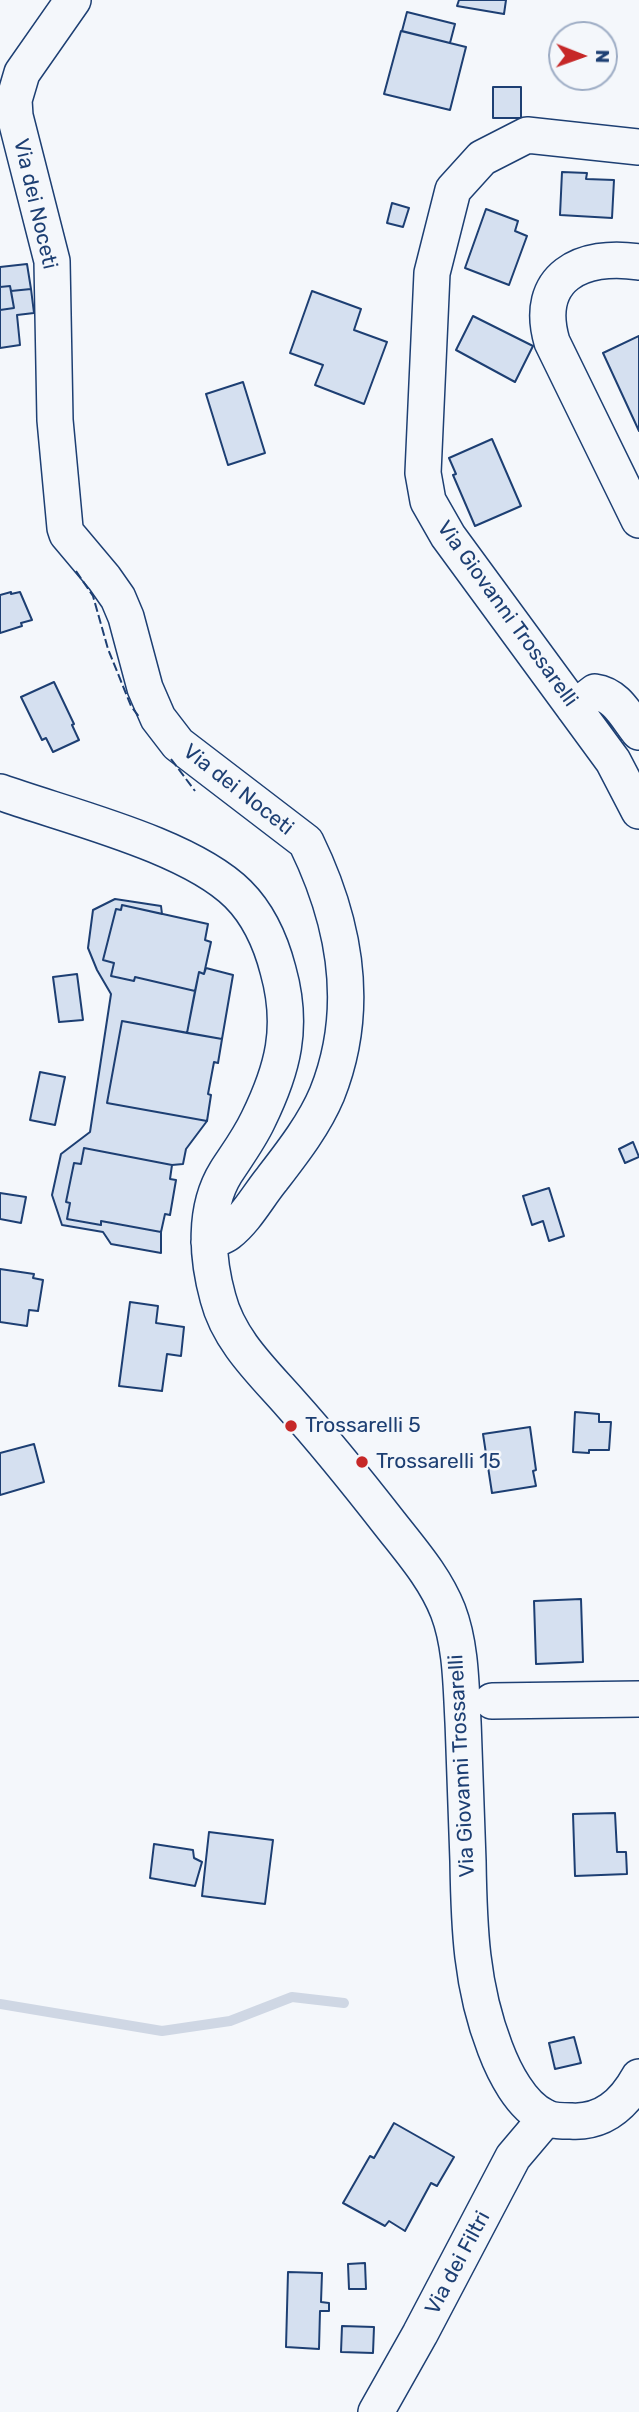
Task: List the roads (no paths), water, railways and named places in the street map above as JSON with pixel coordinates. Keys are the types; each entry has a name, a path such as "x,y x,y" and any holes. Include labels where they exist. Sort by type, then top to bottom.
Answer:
{"street":[{"name":"Via dei Noceti","path":"73,0 22,73 14,100 15,116 52,261 55,420 65,528 118,598 126,617 145,688 158,718 178,744 306,842 338,922 344,956 345,1024 326,1095 291,1155 239,1222 228,1234 209,1242"},
{"name":"Via Giovanni Trossarelli","path":"639,147 527,135 482,158 453,190 432,273 423,473 428,501 448,536 613,761 639,811"},
{"path":"639,262 619,259 589,263 562,277 553,290 546,323 552,342 639,520"},
{"path":"574,708 595,692 606,694 614,699 639,732"},
{"name":"Via Giovanni Trossarelli","path":"0,792 150,844 212,875 238,895 269,942 284,992 285,1040 280,1069 249,1139 220,1185 211,1211 209,1242 215,1287 224,1320 233,1334 337,1456 418,1560 436,1585 450,1616 461,1678 470,1942 477,1988 495,2050 504,2068 524,2099 546,2118"},
{"path":"492,1702 639,1699"},
{"path":"546,2118 582,2122 601,2117 617,2107 630,2093 639,2077"},
{"name":"Via dei Filtri","path":"376,2412 421,2334 513,2157 546,2118"}],"waterway":[{"path":"0,2004 162,2031 230,2021 292,1997 344,2003"}],"place":[{"name":"Trossarelli 5","path":"291,1426"},
{"name":"Trossarelli 15","path":"362,1462"}]}
